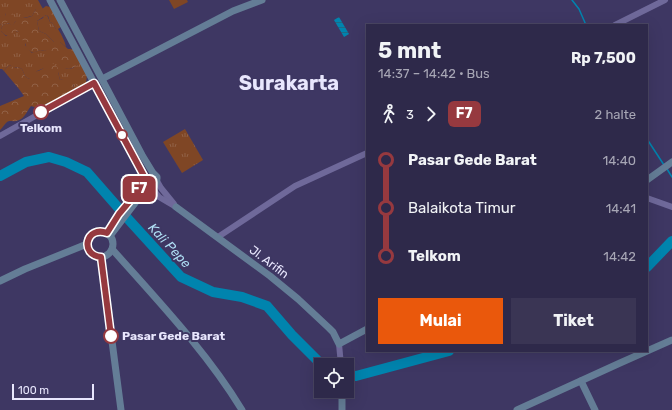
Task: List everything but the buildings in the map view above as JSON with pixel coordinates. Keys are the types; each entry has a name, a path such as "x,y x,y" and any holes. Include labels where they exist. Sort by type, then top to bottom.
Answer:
{"main road":[{"path":"50,0 147,183 155,185 157,181 156,175 153,173 142,155 60,0"},
{"path":"102,79 233,11 262,0"},
{"path":"648,179 667,166"},
{"path":"108,235 147,183 148,173 153,173"},
{"name":"Jl. Arifin","path":"176,207 270,276 298,299 333,332 339,344"},
{"path":"96,232 108,235 113,242 112,249 108,255 101,257 97,257 90,252 87,244 90,237 96,232"},
{"path":"0,281 25,269 87,244"},
{"path":"112,249 210,363 229,388 242,410"},
{"path":"101,257 121,410"},
{"path":"339,344 366,330"},
{"path":"648,351 672,340"},
{"path":"517,410 645,352"},
{"path":"580,381 595,410"},
{"path":"342,398 342,410"}],"street":[{"path":"617,24 665,0"},
{"path":"0,136 94,83"},
{"path":"218,237 295,186 366,153"},
{"path":"157,181 176,207"},
{"path":"147,183 160,197 176,207"},
{"path":"648,198 672,207"},
{"path":"339,344 340,358"}],"green space":[{"path":"0,0 38,0 43,9 36,9 32,16 15,22 13,26 8,23 3,25 1,31 6,36 18,31 25,42 25,45 32,53 40,50 45,51 49,48 57,61 65,68 73,68 82,62 85,68 78,70 73,75 78,85 81,86 70,93 74,85 64,79 60,80 58,72 44,68 37,71 29,79 25,76 22,69 18,67 14,68 10,65 4,71 0,69 0,25 5,21 6,13 5,16 0,17"},
{"path":"169,0 187,0 188,2 174,9"},
{"path":"46,6 50,7 62,26 56,29 46,15 37,21 39,31 46,34 54,42 60,42 68,49 75,51 81,63 75,67 69,69 64,68 53,58 49,49 45,51 40,50 33,53 27,49 18,31 8,36 1,31 3,25 7,23 13,25 19,19 32,16 36,9 42,9"},
{"path":"10,11 13,15 11,19 0,25 0,17 5,16 7,12"},
{"path":"47,15 50,22 56,29 58,29 66,47 60,42 54,42 46,34 39,31 37,21"},
{"path":"47,63 52,63 58,68 60,80 68,79 72,82 74,85 73,89 64,95 60,101 47,103 42,108 31,106 21,119 16,121 8,121 0,130 0,106 24,96 4,71 10,65 15,68 18,67 22,69 25,76 29,79 33,73 43,69"},
{"path":"83,68 87,75 86,83 80,86 76,85 72,74 76,70"},
{"path":"185,129 203,160 182,173 163,142"}],"water":[{"path":"339,17 349,34 344,37 334,20"}],"waterway":[{"path":"572,0 579,9 586,24"},
{"path":"648,141 664,165"},
{"name":"Kali Pepe","path":"0,176 26,162 49,157 66,162 87,172 181,277 213,292 242,297 267,306 292,335 315,358"},
{"path":"667,169 672,177"},
{"name":"Kali Pepe","path":"648,266 672,241"},
{"name":"Kali Pepe","path":"354,376 445,352"}],"bus line":[{"name":"F7","path":"41,112 94,83 144,176 145,183 119,214 107,233 96,232 92,234 87,244 93,255 101,257 111,336"}],"place":[{"name":"Telkom","path":"41,112"},
{"name":"Pasar Gede Barat","path":"111,336"}],"district":[{"name":"Surakarta","path":"289,83"}]}
